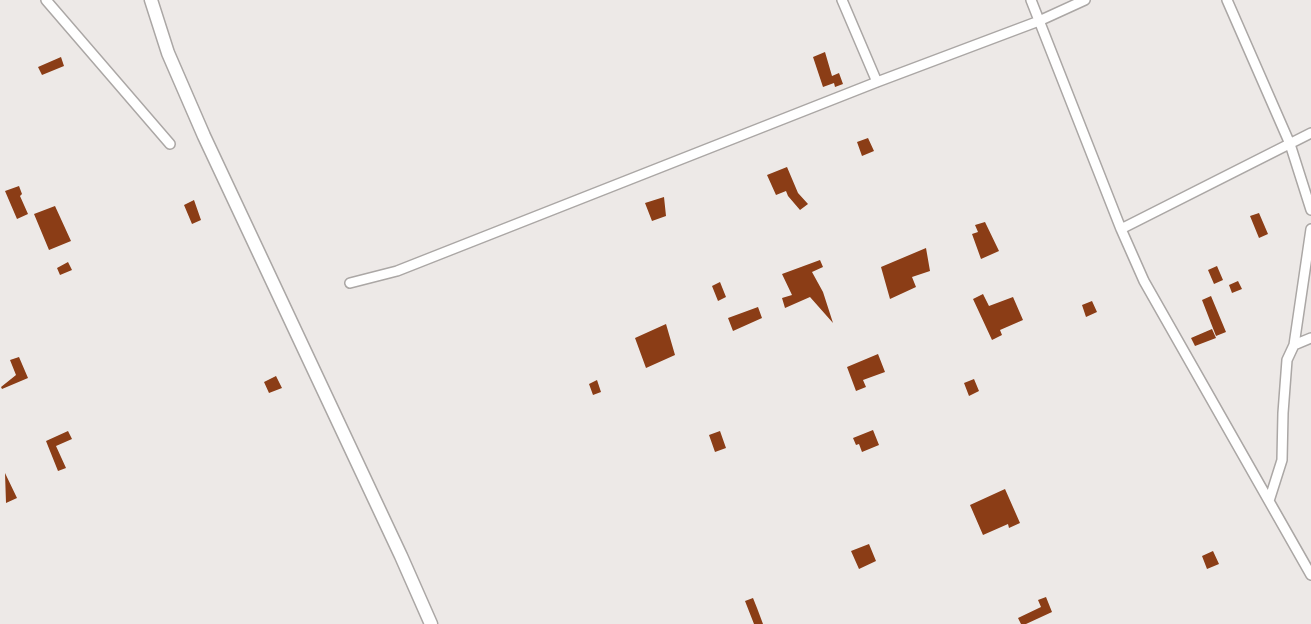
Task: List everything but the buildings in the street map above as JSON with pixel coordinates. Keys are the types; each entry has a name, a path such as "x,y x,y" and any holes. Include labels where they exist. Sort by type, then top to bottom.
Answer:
{"main road":[{"path":"151,0 168,53 204,136 431,624"}],"street":[{"path":"46,0 170,144"},
{"path":"842,0 877,82"},
{"path":"1030,0 1144,281 1311,575"},
{"path":"350,283 398,271 877,82 1039,21 1085,0"},
{"path":"1227,0 1290,144 1311,210"},
{"path":"1121,229 1311,133"},
{"path":"1269,501 1282,460 1287,360 1294,345 1311,229"},
{"path":"1294,345 1311,338"}]}
